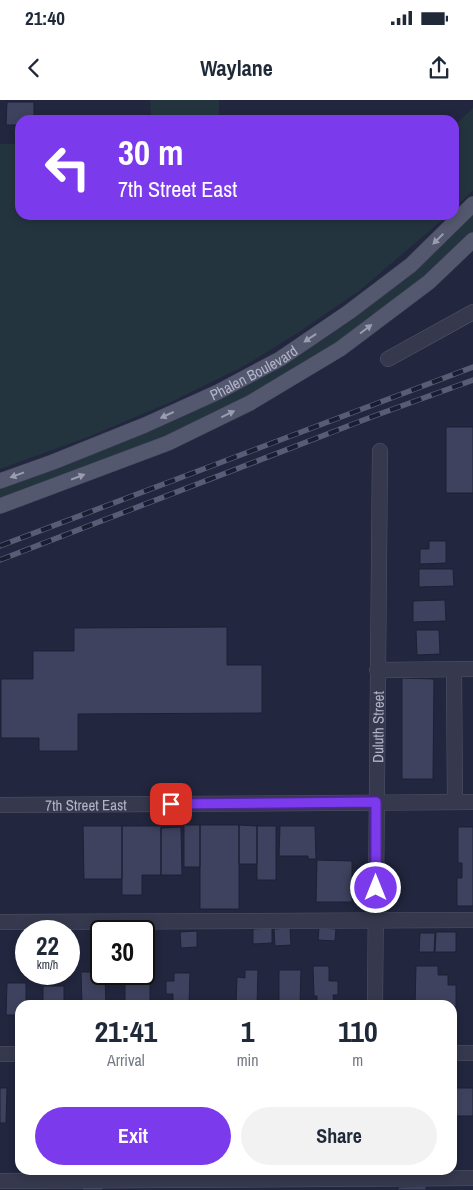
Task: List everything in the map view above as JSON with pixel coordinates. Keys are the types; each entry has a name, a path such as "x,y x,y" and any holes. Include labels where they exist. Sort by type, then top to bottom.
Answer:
{"main road":[{"name":"Phalen Boulevard","path":"459,218 473,204"},
{"name":"Phalen Boulevard","path":"0,481 145,425 218,392 280,359 349,312 411,265 457,220"},
{"name":"Phalen Boulevard","path":"0,506 168,443 250,403 340,349 429,282 473,240"}],"street":[{"path":"388,359 473,312"},
{"name":"Duluth Street","path":"375,1000 380,451"},
{"path":"377,670 473,669"},
{"path":"454,670 455,802"},
{"name":"7th Street East","path":"0,805 473,802"},
{"path":"0,922 473,920"},
{"path":"457,1054 473,1053"},
{"path":"0,1054 15,1054"},
{"path":"0,1181 473,1178"}],"shaded area":[{"path":"150,100 219,100 219,115 151,115"},
{"path":"473,108 473,190 459,204 459,121"},
{"path":"0,144 15,144 15,220 442,220 359,291 246,365 171,402 88,437 0,469"},
{"path":"473,204 473,240 429,282 250,403 0,506 0,481 218,392 349,312 455,220 459,220 459,216"}],"building":[{"path":"7,102 34,102 34,115 15,115 15,125 6,125"},
{"path":"446,427 473,427 473,493 446,493"},
{"path":"429,541 446,541 446,563 420,564 420,549 429,549"},
{"path":"419,569 453,569 454,586 419,587"},
{"path":"445,600 446,621 413,622 413,601"},
{"path":"227,627 227,665 262,665 262,713 78,714 78,751 39,751 39,738 1,738 1,679 33,679 33,651 74,651 74,628"},
{"path":"416,630 439,630 440,654 417,655"},
{"path":"402,678 434,679 433,779 402,779"},
{"path":"184,825 200,825 200,867 184,867"},
{"path":"200,825 239,825 239,909 200,909"},
{"path":"239,825 257,826 257,864 239,864"},
{"path":"83,826 122,826 122,879 84,879"},
{"path":"122,826 161,826 161,875 142,875 142,895 122,895"},
{"path":"257,826 276,826 276,880 257,880"},
{"path":"280,826 315,826 316,859 308,859 308,856 279,856"},
{"path":"181,827 182,875 161,875 161,828"},
{"path":"458,827 473,827 473,906 457,906 457,878 462,878 462,863 458,863"},
{"path":"317,860 352,861 352,902 316,902"},
{"path":"272,928 272,943 253,944 253,929"},
{"path":"290,928 291,945 275,946 274,929"},
{"path":"319,928 336,929 335,941 318,940"},
{"path":"197,931 197,947 181,948 180,932"},
{"path":"436,932 456,932 456,952 435,952"},
{"path":"420,933 435,933 434,952 419,952"},
{"path":"313,966 329,966 329,981 338,981 338,995 333,995 334,1000 317,1000 317,996 314,996"},
{"path":"416,966 438,966 438,975 448,975 448,985 456,985 456,1000 415,1000"},
{"path":"245,970 258,970 257,1000 236,1000 237,977 245,978"},
{"path":"279,970 301,970 300,1000 279,1000"},
{"path":"81,972 90,972 90,985 105,985 106,1000 82,1000"},
{"path":"174,973 190,973 189,1000 173,1000 173,994 166,994 166,981 174,981"},
{"path":"7,983 26,985 26,1000 15,1000 15,1015 6,1015"},
{"path":"125,985 150,985 150,1000 125,1000"},
{"path":"43,986 64,986 64,1000 43,1000"},
{"path":"0,1088 7,1088 6,1123 0,1123"},
{"path":"457,1088 473,1088 473,1116 457,1116"},
{"path":"83,1184 103,1185 103,1190 82,1190"},
{"path":"426,1186 426,1190 398,1190 398,1187"}],"railway":[{"path":"0,546 473,367"},
{"path":"0,560 374,416 473,380"}],"route":[{"path":"171,804 376,802 376,888"}]}
